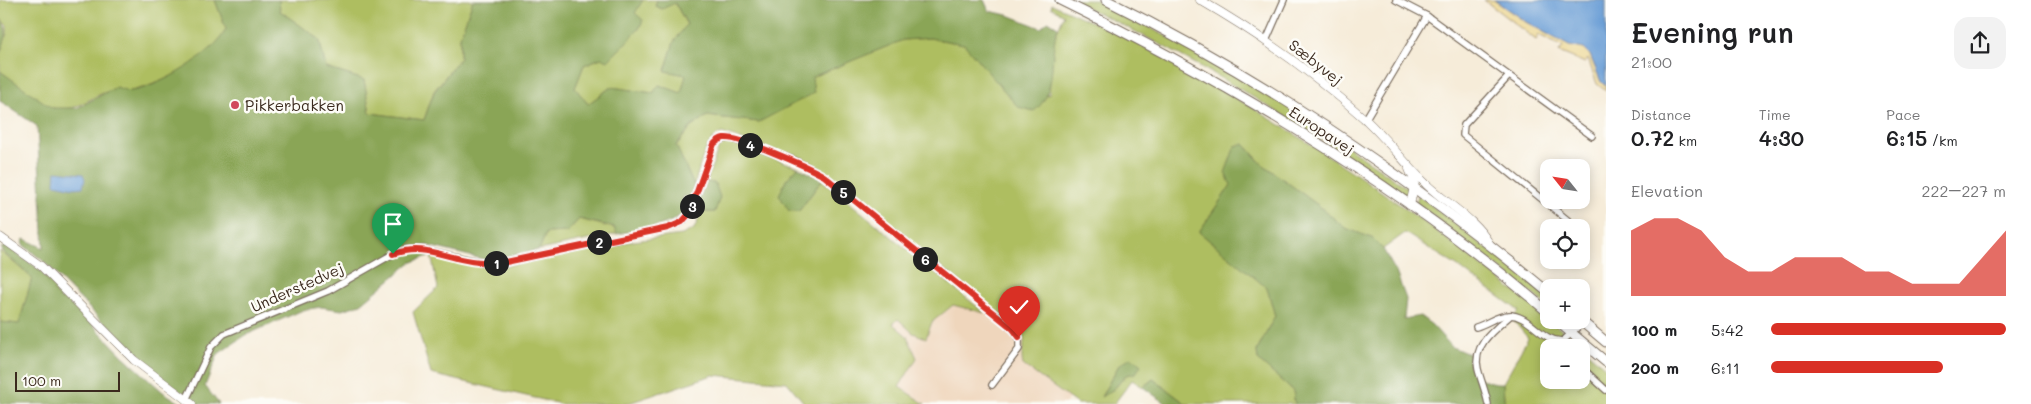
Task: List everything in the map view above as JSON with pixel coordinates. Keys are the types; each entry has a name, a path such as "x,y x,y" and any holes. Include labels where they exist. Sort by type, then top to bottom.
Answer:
{"main road":[{"name":"Europavej","path":"1060,0 1219,83 1283,121 1410,205 1540,307"},
{"name":"Europavej","path":"1106,0 1232,67 1348,141 1415,187 1540,286"},
{"path":"1590,328 1606,342"},
{"path":"1566,329 1606,362"}],"street":[{"name":"Sæbyvej","path":"1200,0 1212,3 1302,67 1365,120 1396,150 1428,186 1480,229 1491,246"},
{"path":"1266,42 1284,0"},
{"path":"1396,0 1427,16 1592,136"},
{"path":"1365,120 1427,16"},
{"path":"1509,76 1464,125 1463,136 1566,219"},
{"name":"Understedvej","path":"0,237 41,266 134,360 189,402 210,347 224,334 328,291 400,252 421,249 485,263 506,262 668,228 682,222 689,214 714,144 723,138 730,138 794,160 824,176 1013,329 1019,337 1019,349 992,385"},
{"name":"Sæbyvej","path":"1396,150 1411,172 1415,187"},
{"path":"1410,205 1415,187"},
{"path":"1476,327 1489,324 1502,315 1511,315 1518,317 1551,339"},
{"path":"1488,404 1477,368 1476,357 1479,348 1486,338 1511,315"},
{"path":"1566,339 1576,329"},
{"path":"1590,375 1606,390"}],"shaded area":[{"path":"954,305 985,312 991,306 1024,334 1025,340 1021,357 1023,365 1069,398 1065,404 925,404 899,386 917,358 893,325 898,319 913,333 932,322"}],"green space":[{"path":"0,0 215,0 226,29 210,50 198,60 170,77 126,92 103,93 73,107 60,109 49,106 0,71 0,53 7,34 7,26 0,18"},
{"path":"215,0 279,0 280,11 319,39 326,68 364,80 370,113 424,120 434,92 460,58 460,37 473,0 643,0 635,13 643,20 639,29 608,61 601,58 584,65 575,88 588,104 611,87 653,93 659,85 681,93 686,75 665,71 674,42 687,24 675,3 662,9 655,6 657,0 984,0 989,11 1008,15 1041,28 1048,21 1058,27 1050,84 1042,103 1034,111 1018,107 964,44 930,38 903,40 812,77 814,93 759,122 707,116 691,127 676,145 694,186 690,198 684,196 681,206 686,208 674,220 655,227 617,234 614,227 579,219 567,232 546,233 539,250 486,260 425,245 431,255 410,263 361,304 342,310 321,307 303,310 246,335 218,354 205,386 219,404 197,404 131,351 42,260 22,244 24,239 44,248 37,126 0,101 0,71 52,108 77,108 116,87 131,91 156,84 198,59 220,39 226,29"},
{"path":"279,0 473,0 460,37 460,58 434,91 424,120 370,113 364,80 326,68 319,39 280,11"},
{"path":"643,0 657,0 655,6 675,3 687,25 674,42 665,71 687,75 681,93 659,85 653,93 611,87 588,104 575,88 584,65 601,58"},
{"path":"1071,0 1096,0 1195,51 1302,115 1410,190 1408,198 1327,143 1244,92 1115,21"},
{"path":"1052,4 1134,42 1259,112 1320,150 1439,233 1540,312 1540,329 1560,329 1572,339 1540,339 1540,389 1590,389 1590,354 1606,368 1606,404 1508,404 1504,399 1503,383 1528,338 1512,319 1519,311 1460,268 1405,233 1383,249 1372,238 1345,228 1261,163 1244,144 1231,185 1199,232 1267,287 1275,316 1257,351 1258,360 1293,391 1295,404 1186,404 1153,379 1143,387 1132,380 1114,404 1077,404 1023,365 1024,341 1015,326 813,163 722,133 710,142 706,148 694,186 676,146 691,127 707,116 759,122 811,77 903,40 930,38 964,44 981,61 1049,95 1053,41 1064,15 1051,7","holes":["1119,365 1126,375 1114,389 1102,395"]},
{"path":"0,18 5,27 6,35 0,53"},
{"path":"723,143 730,143 798,167 786,180 799,211 822,180 985,313 953,305 932,322 926,338 913,333 898,319 893,324 907,336 917,358 899,387 925,404 805,404 787,382 713,375 626,404 561,404 431,374 413,312 438,288 431,255 465,264 505,266 633,241 682,235 694,229 702,212 715,212 715,183 706,182 719,147"},
{"path":"1244,144 1261,163 1345,228 1372,238 1383,249 1396,272 1406,299 1404,319 1420,316 1432,325 1452,347 1471,355 1470,367 1475,375 1494,383 1503,383 1504,399 1508,404 1295,404 1293,391 1258,360 1257,351 1275,316 1267,288 1199,232 1231,185 1225,173 1235,146"},
{"path":"798,167 822,180 799,211 789,211 779,195 786,180"},
{"path":"706,182 715,183 720,197 715,212 702,212 699,200"},
{"path":"1418,195 1540,290 1540,300 1416,203"},
{"path":"579,219 614,228 617,234 539,250 546,233 567,232"},
{"path":"7,246 40,270 123,356 163,392 182,404 0,404 0,322 19,324 32,278 5,254 1,248"},
{"path":"0,251 32,278 19,324 0,322"},
{"path":"1131,357 1141,365 1136,373 1126,375 1114,389 1101,397 1119,365"},
{"path":"1153,379 1186,404 1166,404 1143,387"}],"sand":[{"path":"1484,0 1494,0 1526,22 1562,42 1584,49 1590,55 1601,82 1606,86 1606,91 1597,84 1588,59 1585,63 1559,52 1563,47 1539,35 1536,40"}],"water":[{"path":"1494,0 1606,0 1606,86 1601,82 1590,55 1584,49 1569,46 1526,22"},
{"path":"56,171 83,174 85,179 83,187 74,188 55,184"}],"place":[{"name":"Pikkerbakken","path":"235,105"}],"route":[{"path":"393,254 407,249 421,249 485,263 506,262 668,228 682,222 689,214 714,144 723,138 730,138 794,160 824,176 1013,329 1019,337"}]}
